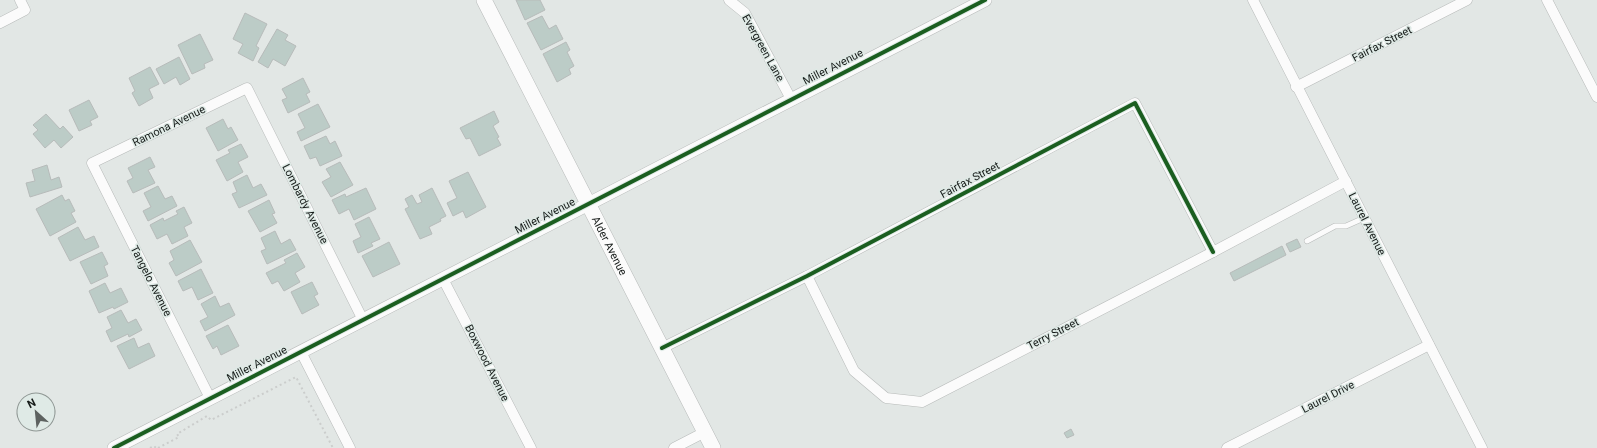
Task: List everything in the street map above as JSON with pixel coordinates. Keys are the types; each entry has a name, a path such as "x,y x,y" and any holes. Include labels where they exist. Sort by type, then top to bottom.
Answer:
{"main road":[{"name":"Alder Avenue","path":"484,0 713,448"}],"street":[{"path":"0,23 25,10 20,0"},
{"name":"Evergreen Lane","path":"730,0 746,13 791,99"},
{"name":"Miller Avenue","path":"114,448 791,99 970,4 985,0"},
{"name":"Laurel Avenue","path":"1253,0 1296,87 1346,181 1482,448"},
{"name":"Fairfax Street","path":"1296,87 1467,0"},
{"path":"1547,0 1597,97"},
{"name":"Ramona Avenue","path":"92,163 247,88"},
{"name":"Lombardy Avenue","path":"247,88 364,320"},
{"name":"Fairfax Street","path":"662,348 807,276 1135,103 1213,252"},
{"name":"Tangelo Avenue","path":"92,163 210,398"},
{"name":"Terry Street","path":"807,276 854,370 886,398 922,402 1213,252 1346,181"},
{"name":"Boxwood Avenue","path":"443,279 531,448"},
{"name":"Laurel Drive","path":"1227,448 1429,345"},
{"path":"300,352 350,448"},
{"path":"674,448 705,432"}],"lane":[{"path":"1307,241 1335,226 1346,226 1364,218"}],"path":[{"path":"150,448 154,446 157,448 179,437 177,434 207,416 211,420 296,377 333,448"}],"building":[{"path":"516,0 540,0 545,10 525,20"},
{"path":"245,13 267,24 256,46 259,48 253,61 238,53 243,44 233,39"},
{"path":"542,16 549,29 556,25 563,39 541,50 527,23"},
{"path":"277,29 288,35 285,40 296,46 285,66 273,59 268,68 258,62"},
{"path":"200,34 213,60 204,64 205,68 192,74 178,45"},
{"path":"566,42 570,50 567,52 574,66 569,69 571,74 557,82 543,54"},
{"path":"179,57 190,79 180,85 176,77 164,84 156,69"},
{"path":"150,67 159,84 149,89 153,98 139,106 132,93 135,91 129,78"},
{"path":"303,78 310,92 306,94 310,102 288,113 282,100 287,98 282,89"},
{"path":"89,100 98,117 90,121 92,125 79,131 69,110"},
{"path":"318,104 330,127 301,141 297,132 305,128 298,114"},
{"path":"494,111 499,122 493,126 499,137 497,138 501,145 479,156 470,138 466,139 460,128"},
{"path":"46,114 60,129 63,126 73,137 61,148 54,140 45,148 33,134 38,130 33,125"},
{"path":"223,119 228,129 231,127 238,140 218,151 206,128"},
{"path":"326,136 330,144 335,141 342,156 320,166 316,157 310,159 304,146"},
{"path":"241,144 248,157 238,162 243,172 227,181 216,160 230,153 228,150"},
{"path":"150,157 155,167 148,170 155,183 133,193 127,181 133,178 128,168"},
{"path":"340,162 353,185 331,197 322,182 331,177 326,169"},
{"path":"47,165 51,180 59,177 62,187 30,197 26,183 35,181 32,170"},
{"path":"468,172 486,207 466,218 463,211 453,216 447,203 457,198 449,181"},
{"path":"247,175 253,188 261,184 267,195 239,208 232,194 237,192 233,182"},
{"path":"158,186 165,199 172,196 177,206 148,221 143,211 151,207 144,193"},
{"path":"366,188 376,209 354,220 349,209 339,214 332,200 345,194 346,197"},
{"path":"432,188 446,216 440,219 441,221 429,227 432,234 420,239 405,209 409,207 405,199 412,195 417,204 422,202 419,195"},
{"path":"62,195 65,201 69,199 75,211 71,213 76,222 50,236 36,209"},
{"path":"269,200 275,213 272,214 277,223 260,232 248,211"},
{"path":"184,207 192,223 184,227 188,236 172,244 167,234 157,239 150,225 163,218 164,221 178,214 176,211"},
{"path":"369,217 380,239 371,243 373,246 358,253 353,241 361,237 355,224"},
{"path":"78,227 85,240 94,236 99,247 70,261 58,238"},
{"path":"275,231 281,244 290,239 296,250 267,264 261,251 266,249 261,238"},
{"path":"1297,239 1301,247 1290,252 1286,244"},
{"path":"190,240 202,262 176,276 169,263 174,260 170,251"},
{"path":"389,242 400,264 373,277 362,256"},
{"path":"1282,246 1286,255 1234,281 1230,273"},
{"path":"102,252 108,264 104,266 108,276 91,284 80,262"},
{"path":"297,253 305,267 295,273 300,282 284,291 278,281 272,284 266,273 286,263 284,260"},
{"path":"201,269 213,293 198,300 192,287 183,291 178,281"},
{"path":"312,282 318,294 314,296 319,305 302,314 291,292"},
{"path":"105,283 110,293 121,288 128,302 114,309 113,307 99,313 89,291"},
{"path":"215,296 220,307 229,303 235,315 205,331 200,321 208,317 201,304"},
{"path":"121,310 128,323 136,319 142,330 129,337 128,334 111,342 106,331 112,328 107,317"},
{"path":"228,325 239,346 221,355 217,346 213,349 206,336"},
{"path":"134,338 138,348 149,343 155,356 129,369 117,346"},
{"path":"1071,429 1074,435 1067,438 1064,433"}],"cycle path":[{"path":"114,448 985,0"},
{"path":"662,348 807,276 1135,103 1213,252"}]}
